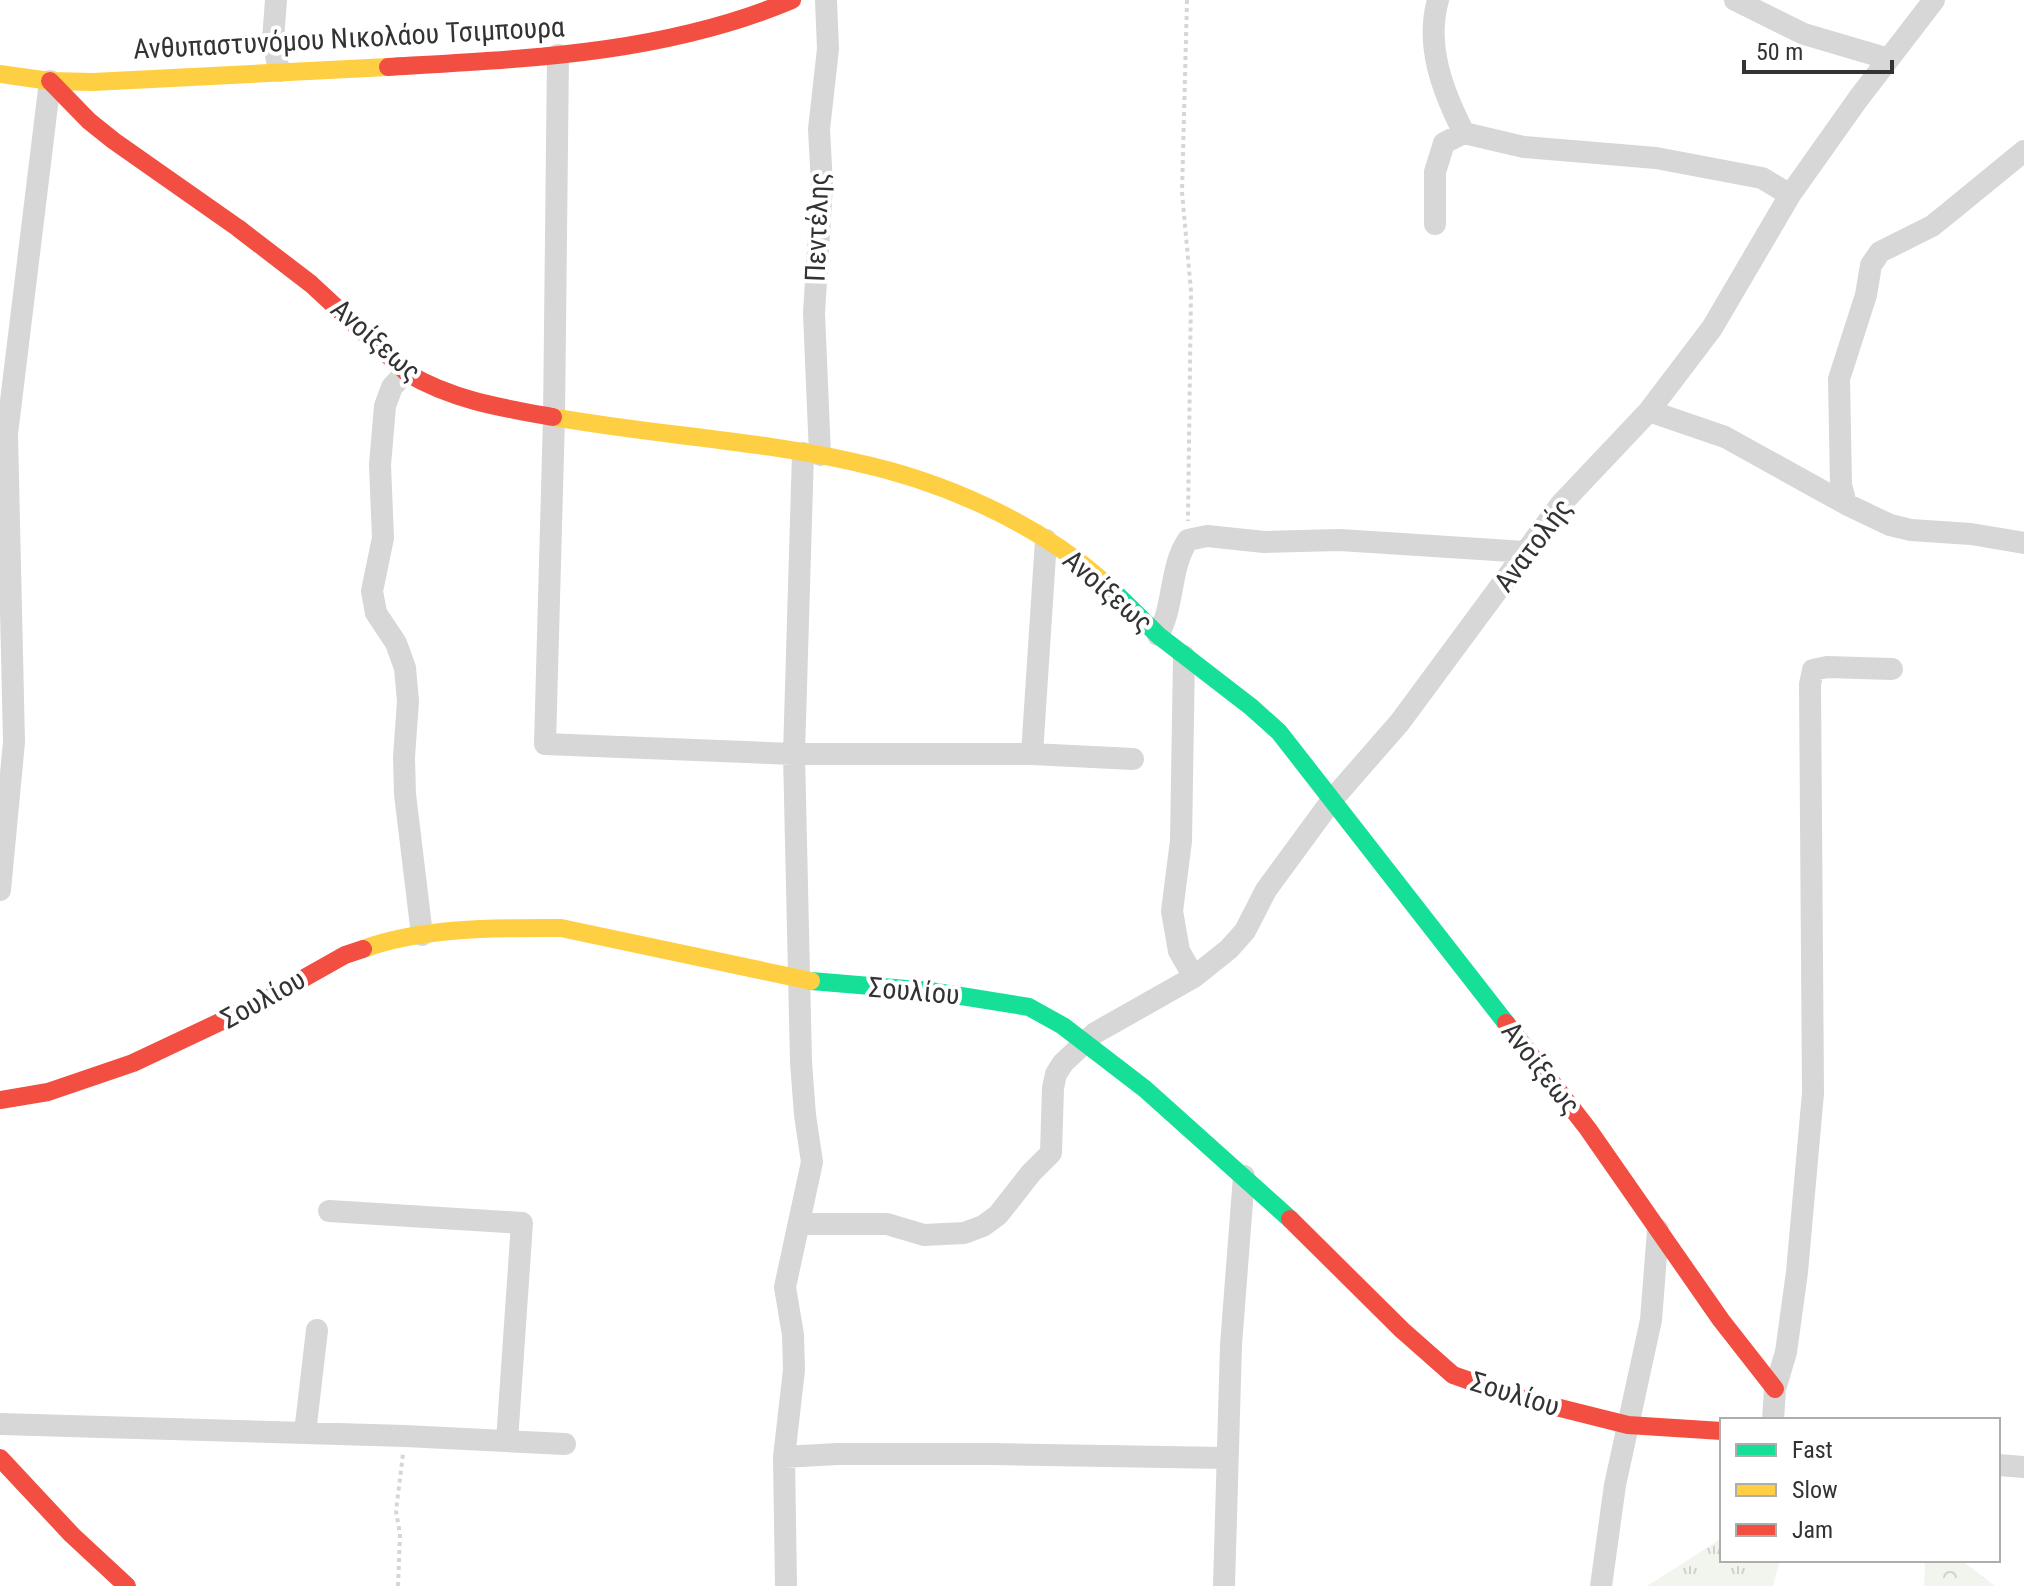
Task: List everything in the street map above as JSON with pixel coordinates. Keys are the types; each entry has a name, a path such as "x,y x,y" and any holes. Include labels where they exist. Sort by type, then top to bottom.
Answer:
{"street":[{"path":"276,0 273,40 279,71"},
{"name":"Ανθυπαστυνόμου Νικολάου Τσιμπουρα","path":"50,81 93,82 558,55 644,44 723,24 792,0"},
{"name":"Πεντέλης","path":"786,1586 784,1457 794,1370 793,1335 785,1287 812,1162 804,1102 794,754 811,454 814,313 822,185 819,129 828,49 826,0"},
{"path":"1438,0 1435,11 1436,70 1464,133"},
{"path":"1735,0 1804,34 1889,59"},
{"name":"Ανατολής","path":"800,1224 887,1224 931,1236 964,1233 992,1221 1005,1208 1031,1173 1051,1153 1052,1100 1055,1079 1063,1063 1085,1041 1194,977 1229,949 1245,931 1266,890 1332,800 1400,722 1561,504 1649,411 1712,328 1790,195 1934,0"},
{"path":"558,55 554,418 545,744 794,754 1032,754 1133,759"},
{"path":"0,74 50,81 7,434 7,741 0,890"},
{"name":"Ανοίξεως","path":"50,81 77,110 114,141 312,285 406,372 435,389 469,401 626,431 811,454 881,468 918,480 1016,523 1098,577 1158,635 1265,718 1588,1129 1721,1320 1775,1389"},
{"path":"1435,224 1435,172 1444,143 1464,133 1524,147 1656,158 1732,172 1762,178 1790,195"},
{"path":"1846,504 1841,485 1839,379 1866,295 1871,265 1880,252 1932,226 2024,151"},
{"path":"406,372 392,387 385,406 380,465 383,538 372,591 376,613 401,655 407,685 405,794 422,935"},
{"path":"1649,411 1725,437 1872,519 1911,530 1971,534 2024,543"},
{"path":"1158,635 1170,608 1179,553 1188,540 1207,536 1264,542 1340,540 1527,552"},
{"path":"1032,754 1046,540"},
{"path":"1184,656 1181,841 1172,911 1179,951 1194,977"},
{"path":"1773,1418 1775,1389 1786,1352 1797,1272 1813,1093 1810,684 1813,670 1827,667 1892,669"},
{"name":"Σουλίου","path":"0,1100 48,1092 133,1063 222,1022 354,951 385,941 422,935 561,928 799,980 930,991 1009,1002 1048,1017 1085,1041 1145,1089 1244,1176 1402,1330 1453,1375 1516,1397 1628,1425 1720,1431"},
{"path":"1228,1586 1226,1458 1244,1176"},
{"path":"329,1211 522,1223 507,1441"},
{"path":"1601,1586 1615,1485 1651,1320 1658,1230"},
{"path":"305,1433 317,1330"},
{"path":"0,1424 565,1444"},
{"path":"784,1457 992,1454 1226,1458"},
{"path":"0,1458 63,1526 127,1586"},
{"path":"2000,1465 2024,1467"}],"path":[{"path":"1187,0 1182,192 1191,291 1188,540"},
{"path":"398,1586 400,1534 396,1511 405,1436"}],"green space":[{"path":"1720,1539 1720,1562 1779,1562 1773,1586 1647,1586"},
{"path":"1925,1562 1964,1562 1995,1586 1924,1586"}],"traffic: fast":[{"path":"1104,582 1158,635 1279,732 1506,1023"},
{"path":"811,981 930,991 1029,1007 1063,1026 1145,1089 1290,1219"}],"traffic: slow":[{"path":"0,74 50,81 93,82 388,67"},
{"path":"553,417 817,454 921,480 954,492 1018,523 1077,560 1104,582"},
{"path":"363,949 435,933 561,928 811,981"}],"traffic: jam":[{"path":"388,67 542,57 644,43 744,18 792,0"},
{"path":"50,81 89,121 114,141 238,228 311,284 407,373 460,396 553,417"},
{"path":"0,1100 48,1092 133,1063 258,1004 345,955 363,949"},
{"path":"1506,1023 1588,1129 1721,1320 1775,1389"},
{"path":"1290,1219 1402,1330 1453,1375 1516,1397 1628,1425 1720,1431"},
{"path":"0,1458 72,1535 127,1586"}]}
